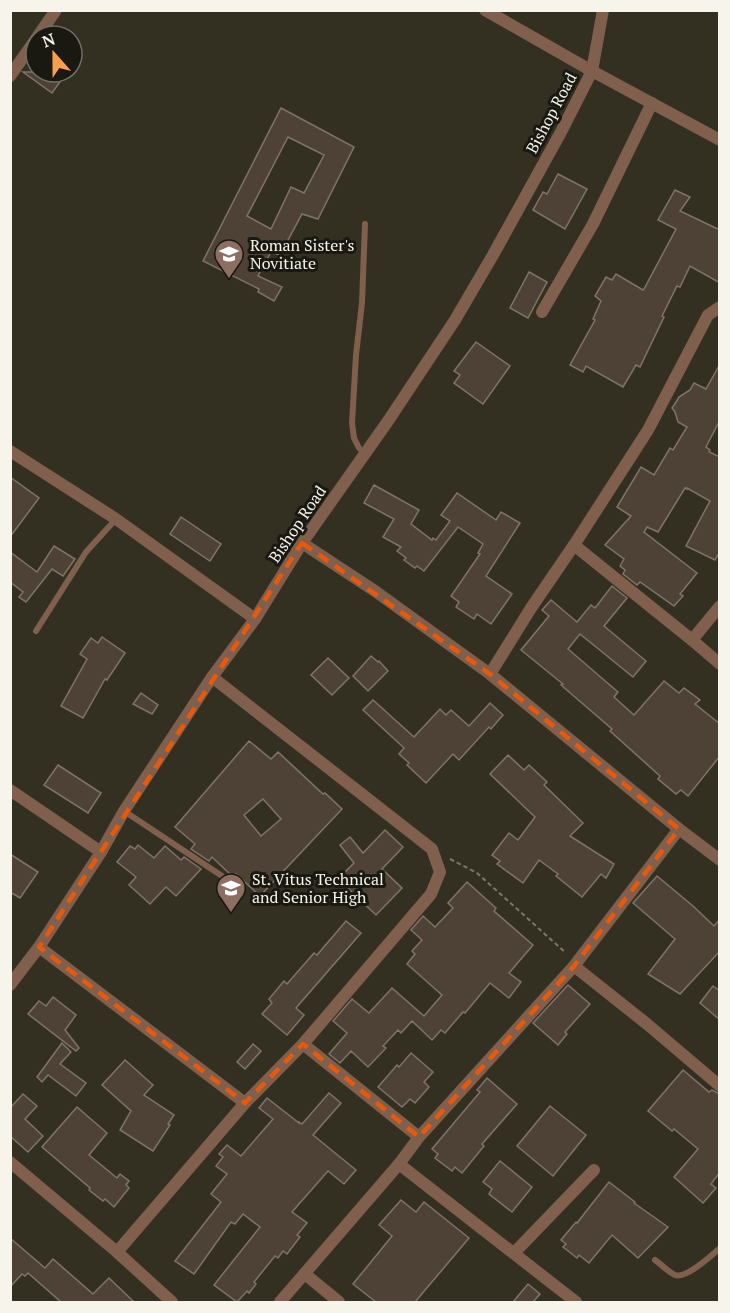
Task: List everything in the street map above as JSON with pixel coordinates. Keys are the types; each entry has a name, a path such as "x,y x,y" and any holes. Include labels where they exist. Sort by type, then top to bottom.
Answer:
{"street":[{"path":"46,24 56,10"},
{"path":"485,10 720,140"},
{"name":"Bishop Road","path":"10,985 39,947 101,852 124,811 212,677 255,619 302,543 461,311 561,132 592,71 603,10"},
{"path":"10,76 24,56"},
{"path":"542,312 593,224 652,103"},
{"path":"490,674 648,430 708,315 719,306"},
{"path":"10,451 116,519 255,619"},
{"path":"302,543 375,591 490,674 720,860"},
{"path":"574,545 720,664"},
{"path":"692,640 720,606"},
{"path":"117,1252 245,1103 303,1044 431,894 440,872 432,849 212,677"},
{"path":"10,790 101,852"},
{"path":"280,1302 399,1164 419,1137 574,966 679,829"},
{"path":"39,947 245,1103"},
{"path":"574,966 720,1086"},
{"path":"303,1044 419,1137"},
{"path":"10,1162 117,1252 172,1302"},
{"path":"399,1164 576,1302"},
{"path":"514,1253 594,1170"},
{"path":"305,1274 339,1302"}],"lane":[{"path":"364,224 362,303 352,423 354,438 365,454"},
{"path":"36,631 86,552 116,519"},
{"path":"124,811 222,876"},
{"path":"655,1260 675,1275 683,1276 720,1248"}],"path":[{"path":"432,849 477,873 565,951 574,966"}],"highlighted area":[{"path":"302,543 490,674 679,829 574,966 419,1137 303,1044 245,1103 39,947"}],"building":[{"path":"40,84 58,84 52,93"},
{"path":"281,108 354,147 318,219 302,214 280,255 271,252 258,276 282,287 274,301 258,292 259,289 203,261","holes":["288,137 324,155 304,193 291,187 271,229 247,216"]},
{"path":"558,174 587,189 565,229 533,210 543,192 547,194"},
{"path":"675,190 690,197 680,211 720,230 720,283 690,266 662,316 664,317 640,367 636,365 623,387 586,366 583,372 570,365 595,320 593,319 601,301 595,296 606,277 612,280 616,274 644,289 676,229 658,220"},
{"path":"529,272 547,282 528,318 510,308"},
{"path":"476,342 510,366 483,404 454,383 460,375 454,371"},
{"path":"720,364 720,420 706,447 710,450 709,452 720,457 720,551 715,560 686,546 710,501 687,488 658,532 647,527 644,532 697,573 680,594 683,596 674,606 640,582 637,585 623,574 625,570 620,566 624,559 605,545 631,516 617,507 641,467 654,475 670,448 673,450 687,427 678,422 672,408 679,397 690,390 694,383 706,389"},
{"path":"10,477 39,498 10,537"},
{"path":"374,485 419,510 411,524 432,540 433,538 436,540 450,521 441,515 457,493 496,520 501,512 520,523 486,576 512,594 491,624 477,614 474,619 456,607 459,602 451,596 480,554 478,553 483,544 458,527 424,571 417,566 415,568 397,551 401,547 383,537 394,519 364,503"},
{"path":"181,517 221,544 210,561 170,534"},
{"path":"54,546 75,559 63,576 52,569 26,602 19,597 23,592 10,582 10,552 37,572"},
{"path":"612,586 627,598 604,626 646,661 633,677 580,634 568,649 618,692 614,697 634,715 664,681 679,693 684,688 700,700 695,704 720,724 720,756 688,796 681,790 676,794 658,779 660,776 610,731 612,729 561,685 563,684 521,650 549,616 542,610 551,600 577,622 591,605 595,608"},
{"path":"102,637 125,653 107,680 105,679 83,718 61,706 87,659 80,654 91,638 98,643"},
{"path":"371,656 388,671 368,691 353,676"},
{"path":"328,658 349,678 332,695 311,675"},
{"path":"141,693 158,705 152,714 133,704"},
{"path":"373,700 414,737 440,709 446,715 451,710 469,726 490,703 503,715 459,760 453,754 426,783 399,754 404,748 363,710"},
{"path":"249,741 271,759 278,752 342,809 260,896 236,874 233,877 212,857 209,861 191,849 195,844 175,827","holes":["263,799 281,819 261,836 244,815"]},
{"path":"508,755 524,770 529,765 547,782 544,785 583,823 570,836 614,864 606,878 601,874 582,897 539,860 523,883 497,864 500,861 492,855 509,833 518,840 535,817 490,774"},
{"path":"58,765 101,793 88,813 44,785"},
{"path":"385,830 403,847 382,869 402,888 376,915 338,879 354,863 340,845 350,837 363,853"},
{"path":"138,845 154,858 165,846 181,860 184,857 201,869 176,896 166,887 150,904 129,885 136,877 117,862 130,846 135,849"},
{"path":"10,854 38,872 20,898 10,892"},
{"path":"657,876 714,926 720,919 720,951 680,994 648,974 675,939 633,903"},
{"path":"467,882 496,908 494,911 533,945 509,973 521,982 509,998 490,983 445,1033 441,1030 432,1040 412,1021 401,1033 398,1030 383,1046 386,1048 368,1067 351,1051 340,1063 329,1054 347,1033 333,1021 352,999 369,1013 392,988 424,1016 442,995 407,964 415,954 412,951 422,940 411,930 423,916 435,927 453,908 448,903"},
{"path":"346,921 361,933 296,1008 304,1015 287,1035 262,1014 272,1003 269,999 284,981 287,984 314,953 317,955"},
{"path":"568,985 590,1004 565,1032 567,1034 558,1045 533,1023"},
{"path":"713,986 720,991 720,1020 700,1003"},
{"path":"53,997 76,1015 65,1030 79,1048 76,1051 28,1014 39,1001 46,1006"},
{"path":"62,1043 71,1052 60,1064 86,1083 76,1096 48,1075 42,1082 37,1077"},
{"path":"253,1044 261,1051 245,1069 237,1062"},
{"path":"411,1053 433,1072 424,1082 429,1087 415,1103 410,1099 402,1107 378,1087"},
{"path":"125,1060 153,1085 144,1095 174,1115 153,1151 120,1130 131,1111 102,1085"},
{"path":"683,1070 709,1092 712,1090 720,1094 720,1172 711,1184 716,1188 703,1203 674,1177 698,1149 648,1111"},
{"path":"487,1078 517,1104 482,1144 484,1146 462,1173 455,1167 452,1171 435,1158 438,1154 432,1149 480,1092 477,1090"},
{"path":"329,1093 341,1103 313,1135 356,1170 344,1184 328,1171 292,1212 307,1223 297,1235 300,1237 287,1254 283,1251 278,1258 275,1256 254,1282 256,1284 249,1293 247,1291 237,1302 214,1285 260,1227 243,1214 235,1224 231,1222 194,1274 175,1261 221,1202 211,1194 227,1174 216,1166 223,1157 219,1154 227,1145 241,1156 273,1119 259,1108 267,1098 302,1124"},
{"path":"23,1094 37,1106 25,1119 43,1136 28,1152 10,1136 10,1108"},
{"path":"550,1106 586,1135 553,1176 517,1146"},
{"path":"77,1107 107,1133 89,1155 117,1178 120,1174 129,1181 126,1185 129,1188 114,1207 89,1190 90,1188 42,1147"},
{"path":"500,1161 532,1187 512,1212 489,1194 492,1189 483,1182"},
{"path":"609,1182 668,1227 638,1258 612,1235 589,1263 579,1255 577,1258 563,1247 566,1244 561,1240"},
{"path":"401,1200 416,1212 424,1202 469,1238 415,1302 376,1302 353,1284 392,1236 379,1225"},
{"path":"10,1238 45,1268 53,1259 93,1294 109,1278 134,1302 61,1302 28,1273 25,1276 22,1274 10,1287"},
{"path":"528,1284 540,1294 533,1302 513,1302"}],"place":[{"name":"Roman Sister's Novitiate","path":"229,280"},
{"name":"St. Vitus Technical and Senior High","path":"231,914"}]}
